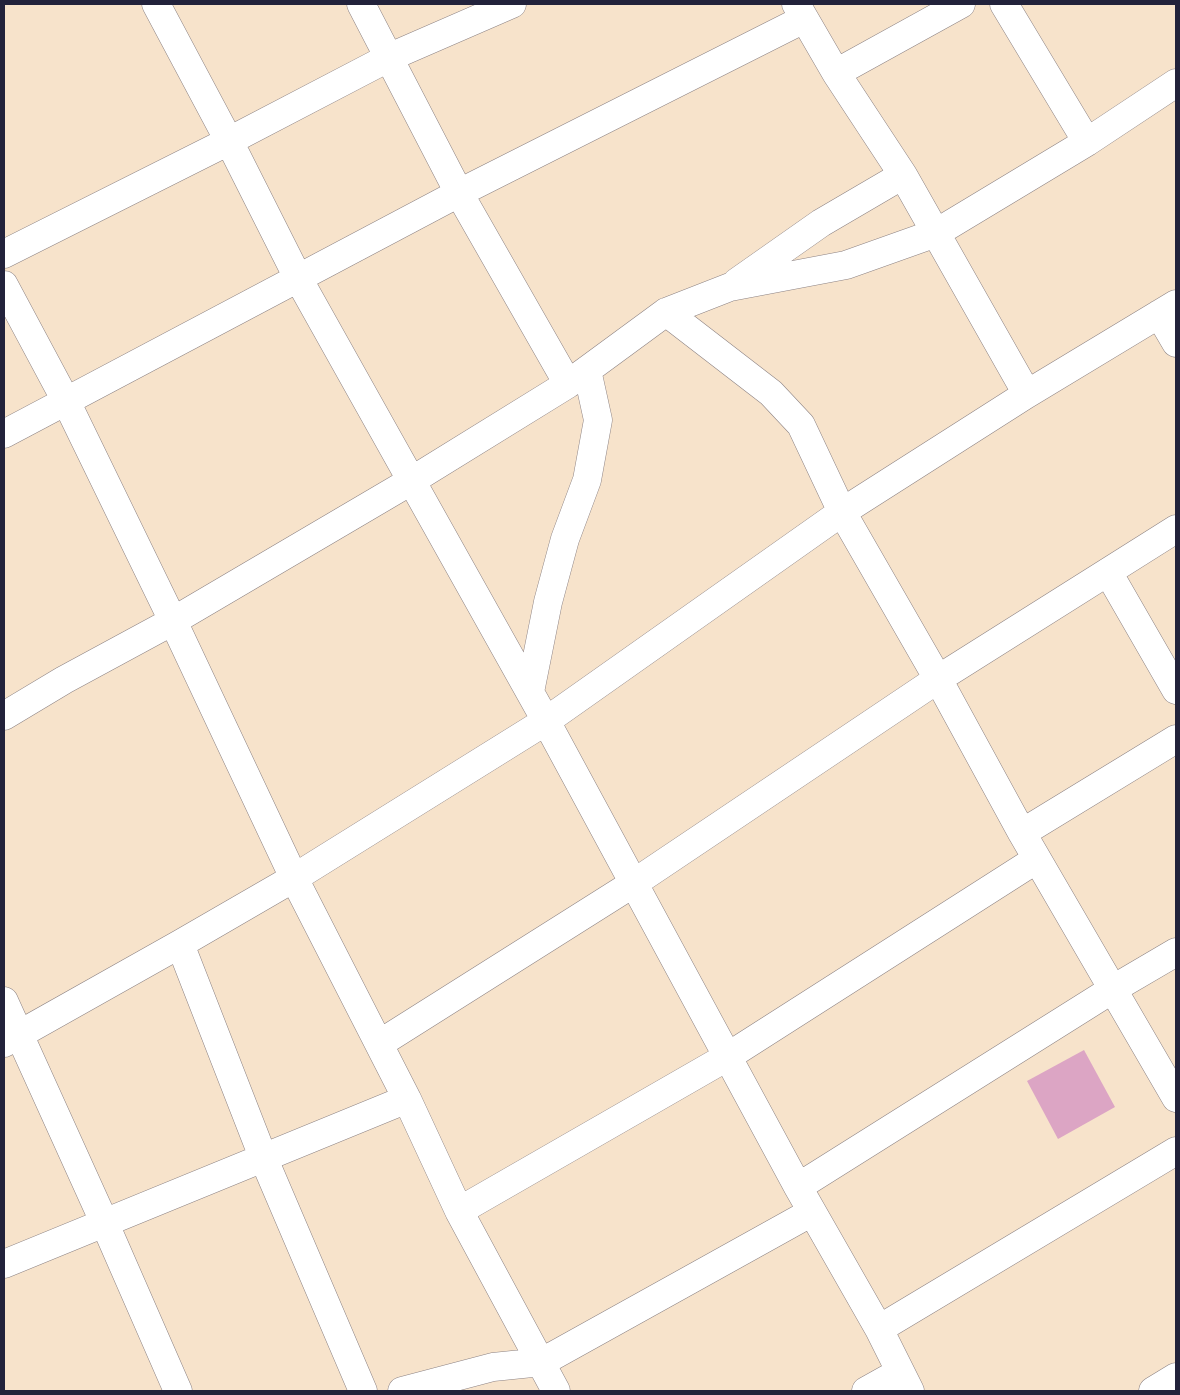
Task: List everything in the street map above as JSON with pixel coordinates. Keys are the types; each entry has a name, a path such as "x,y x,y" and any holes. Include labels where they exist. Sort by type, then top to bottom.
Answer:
{"street":[{"path":"156,4 229,141 298,278 546,721 798,1187 879,1329 905,1382 866,1391"},
{"path":"361,4 459,192 577,377 598,420 587,480 565,539 548,602 530,692"},
{"path":"4,254 229,141 390,57 512,4"},
{"path":"836,73 961,4"},
{"path":"1004,4 1087,142"},
{"path":"4,434 800,11 836,73 903,175 1027,394"},
{"path":"4,716 64,680 173,621 411,481 577,377 666,312 730,287 846,265 936,233 1087,142 1176,84"},
{"path":"730,287 821,223 903,175"},
{"path":"4,285 66,401 173,621 294,878 407,1099 459,1211 556,1391"},
{"path":"11,1038 294,878 546,721 842,512 1027,394 1168,309 1176,343"},
{"path":"666,312 771,393 801,425 842,512 938,679 1022,832 1176,1098"},
{"path":"379,1044 634,882 938,679 1176,529"},
{"path":"1108,572 1176,690"},
{"path":"1022,832 1176,739"},
{"path":"459,1211 727,1057 1038,859"},
{"path":"180,944 263,1156 362,1391"},
{"path":"798,1187 1113,989 1176,952"},
{"path":"4,1001 11,1038 105,1224 178,1391"},
{"path":"4,1264 105,1224 263,1156 407,1099"},
{"path":"879,1329 1176,1151"},
{"path":"402,1391 493,1367 542,1362 812,1212"},
{"path":"1153,1391 1176,1378"}],"building":[{"path":"1084,1050 1115,1107 1058,1139 1027,1081"}]}
